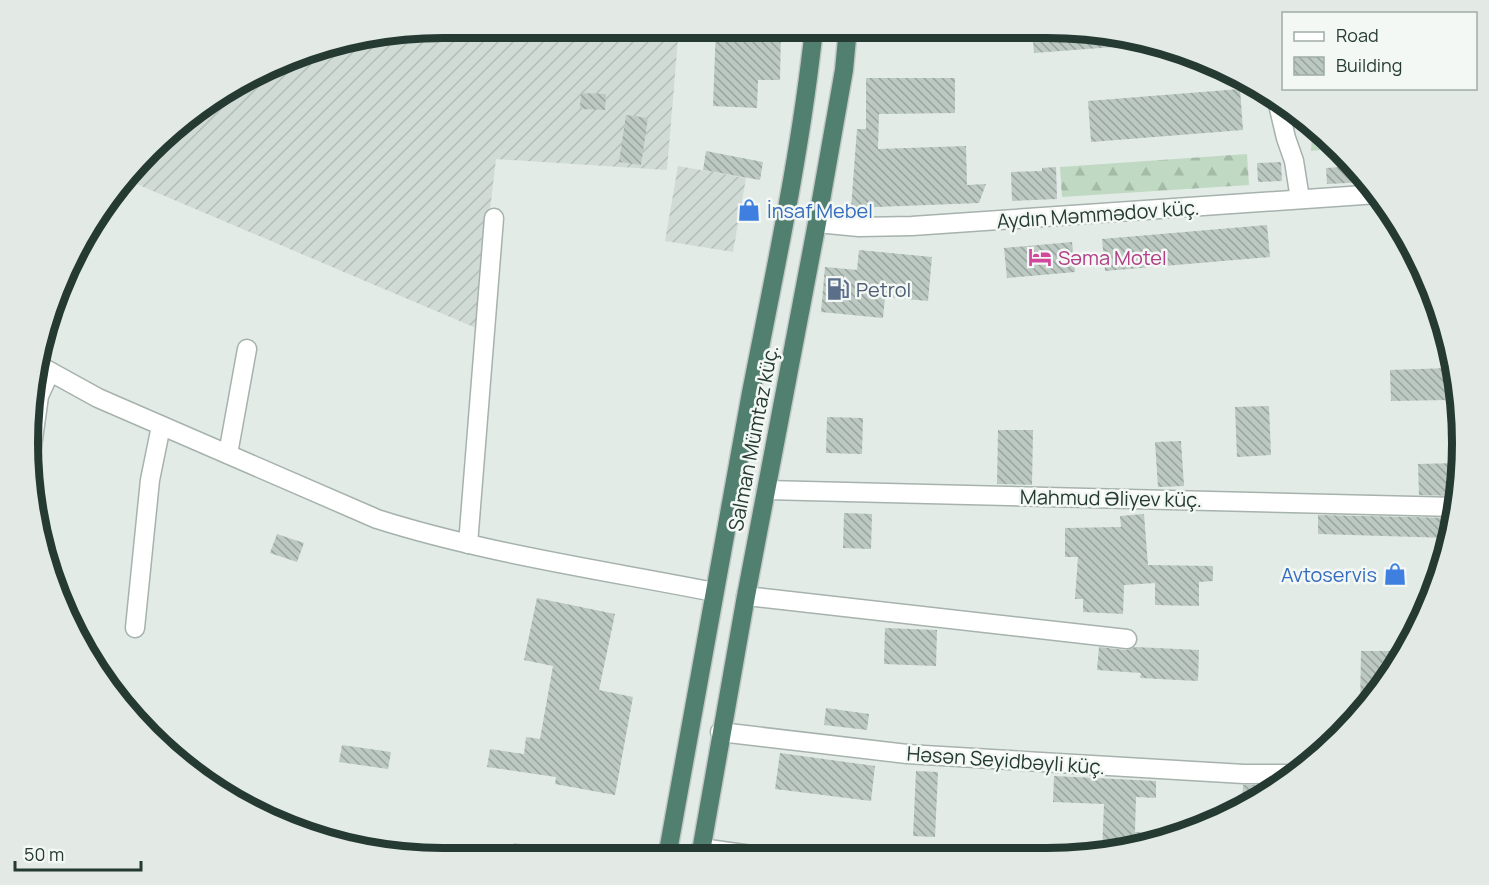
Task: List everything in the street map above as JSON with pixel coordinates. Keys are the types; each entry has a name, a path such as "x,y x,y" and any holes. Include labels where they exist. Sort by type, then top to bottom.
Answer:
{"highway":[{"path":"669,848 714,592 785,218 813,38"},
{"name":"Salman Mümtaz küç.","path":"701,848 720,732 817,223 844,70 847,38"},
{"path":"785,218 817,223"},
{"path":"756,368 789,374"},
{"path":"714,592 746,596"}],"street":[{"path":"1280,111 1294,161 1300,199"},
{"name":"Aydın Məmmədov küç.","path":"817,223 859,227 912,226 1367,195"},
{"path":"468,544 495,219"},
{"path":"228,454 247,349"},
{"path":"45,369 98,398 377,519 468,544 714,592"},
{"path":"135,628 150,480 161,426"},
{"name":"Mahmud Əliyev küç.","path":"766,490 1446,507"},
{"path":"746,596 1127,639"},
{"name":"Həsən Seyidbəyli küç.","path":"720,732 907,754 1244,774 1279,774"}],"shaded area":[{"path":"416,38 678,38 667,170 496,159 476,328 132,182 175,138 217,106 263,79 338,51 363,45"},
{"path":"678,166 746,178 733,252 665,241"}],"green space":[{"path":"1312,136 1326,149 1311,151"},
{"path":"1247,154 1249,185 1062,197 1060,167"}],"building":[{"path":"716,38 781,38 780,80 758,80 757,108 713,106"},
{"path":"1033,38 1073,38 1129,46 1034,53"},
{"path":"866,78 955,78 955,113 879,114 878,149 966,146 967,185 986,184 979,203 851,208 857,129 866,129"},
{"path":"1240,89 1243,130 1091,142 1088,101"},
{"path":"581,93 606,94 605,110 580,109"},
{"path":"626,115 648,118 641,165 619,162"},
{"path":"706,151 763,162 760,180 703,170"},
{"path":"1281,162 1282,181 1258,182 1257,163"},
{"path":"1056,167 1057,199 1012,201 1011,172 1042,171 1042,168"},
{"path":"1343,167 1357,182 1327,184 1326,168"},
{"path":"1267,225 1270,257 1105,271 1102,239"},
{"path":"1072,242 1075,272 1007,278 1004,248"},
{"path":"859,250 932,257 928,301 885,297 883,318 821,312 825,267 857,270"},
{"path":"1445,368 1449,400 1391,401 1390,370"},
{"path":"1269,406 1271,455 1237,457 1235,407"},
{"path":"827,417 863,418 862,454 826,453"},
{"path":"998,430 1033,430 1032,485 997,484"},
{"path":"1181,441 1184,486 1158,487 1155,442"},
{"path":"1451,463 1448,496 1419,495 1418,464"},
{"path":"844,513 872,514 871,549 843,548"},
{"path":"1144,514 1148,565 1213,566 1213,581 1199,582 1199,606 1155,605 1155,583 1124,585 1123,614 1083,612 1083,599 1075,599 1078,557 1065,557 1065,528 1121,527 1120,516"},
{"path":"1318,515 1445,518 1440,538 1318,534"},
{"path":"277,534 304,543 297,562 270,553"},
{"path":"537,598 615,614 599,690 633,697 615,795 555,784 556,777 487,767 490,749 524,754 526,737 540,739 553,666 524,660"},
{"path":"885,628 937,630 936,666 884,664"},
{"path":"1099,647 1126,650 1135,647 1199,650 1198,681 1140,678 1141,673 1097,670"},
{"path":"1361,651 1393,651 1383,668 1360,699"},
{"path":"826,708 869,714 867,730 824,725"},
{"path":"342,745 391,752 388,769 339,762"},
{"path":"780,753 875,766 871,801 775,789"},
{"path":"916,771 938,772 935,837 913,836"},
{"path":"1054,776 1156,781 1156,798 1136,797 1135,832 1155,833 1102,844 1104,804 1053,802"},
{"path":"1243,785 1262,785 1249,793 1242,797"},
{"path":"514,843 546,848 513,848"}],"place":[{"name":"İnsaf Mebel","path":"749,210"},
{"name":"Səma Motel","path":"1040,257"},
{"name":"Petrol","path":"838,289"},
{"name":"Avtoservis","path":"1395,574"}]}
